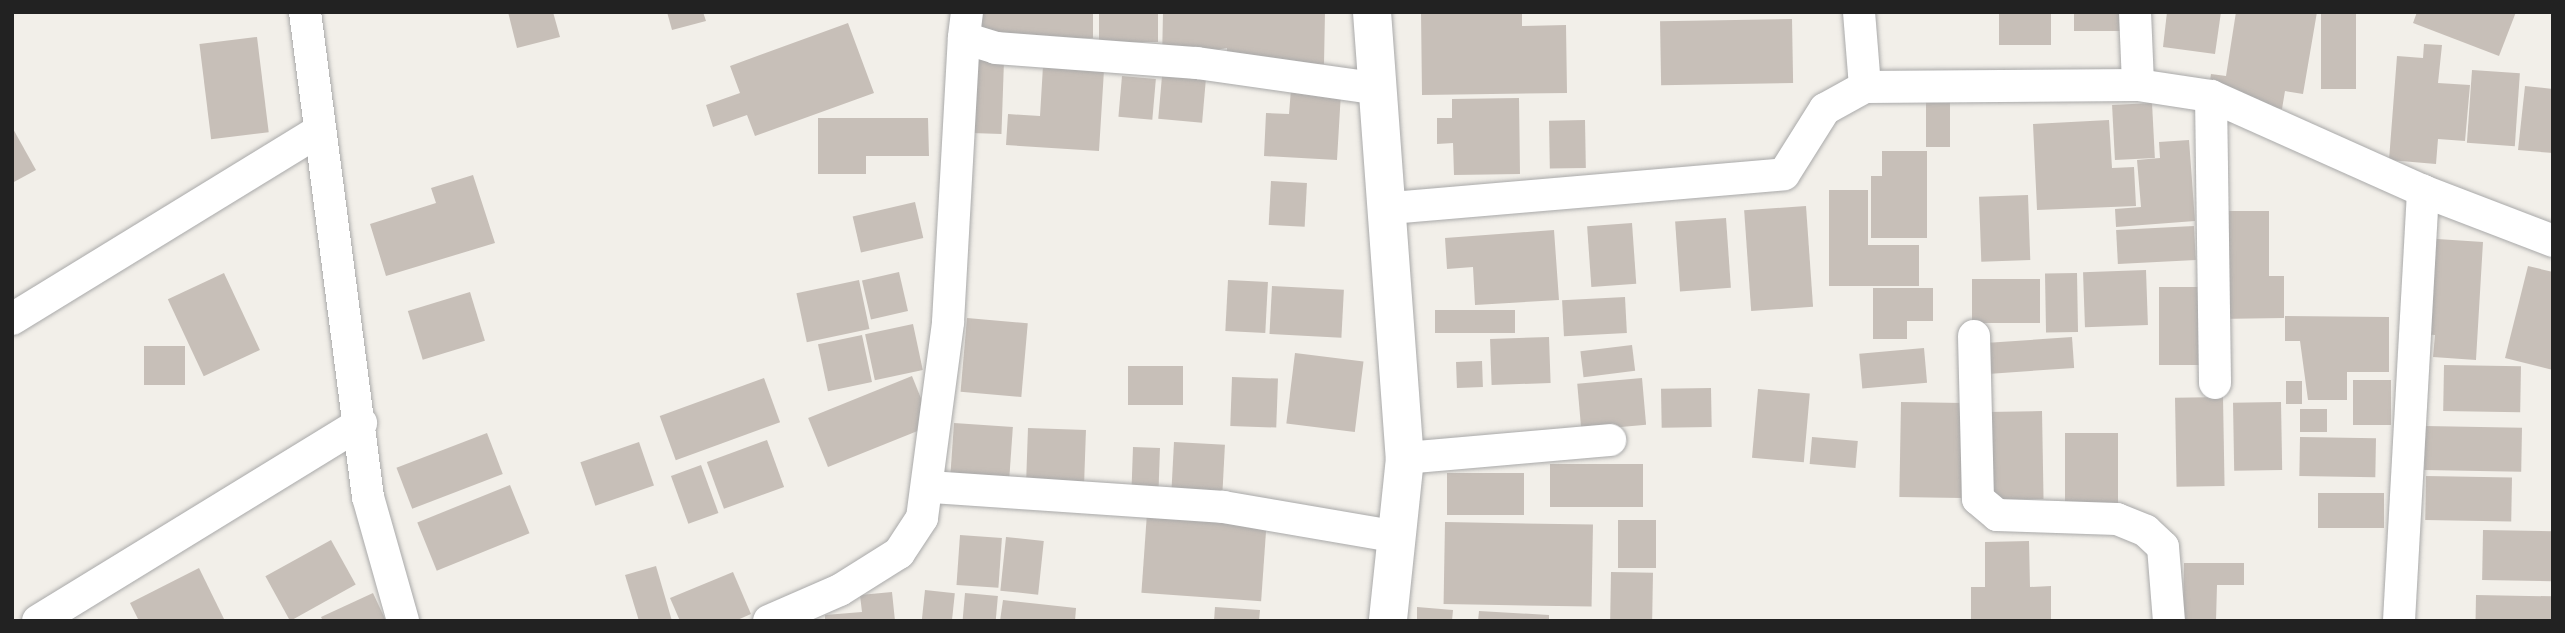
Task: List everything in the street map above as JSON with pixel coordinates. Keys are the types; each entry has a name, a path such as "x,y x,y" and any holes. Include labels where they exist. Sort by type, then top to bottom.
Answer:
{"street":[{"path":"305,12 317,132 339,239 362,423 368,496 402,621"},
{"path":"1372,12 1391,208 1405,458 1388,621"},
{"path":"1859,12 1865,87"},
{"path":"2135,12 2138,85"},
{"path":"965,25 996,48 1197,63 1379,89"},
{"path":"769,621 840,590 899,553 922,518 930,486 948,322 965,25"},
{"path":"1391,208 1784,174 1825,109 1865,87 2138,85 2211,96 2423,191 2553,241"},
{"path":"2211,96 2215,383"},
{"path":"12,319 317,132"},
{"path":"2399,621 2423,191"},
{"path":"1974,336 1978,499 1997,515 2117,519 2146,531 2163,547 2169,621"},
{"path":"38,621 362,423"},
{"path":"1405,458 1610,440"},
{"path":"930,486 1223,507 1398,537"}],"building":[{"path":"508,12 553,12 560,37 517,48"},
{"path":"667,12 703,12 706,21 672,30"},
{"path":"981,12 1093,12 1093,38 981,38"},
{"path":"1099,12 1158,12 1158,42 1099,42"},
{"path":"1163,12 1325,12 1324,64 1227,63 1227,48 1162,60"},
{"path":"1421,12 1522,12 1522,26 1566,25 1567,93 1422,95"},
{"path":"1999,12 2051,12 2051,45 1999,45"},
{"path":"2074,12 2129,12 2129,31 2074,31"},
{"path":"2167,12 2221,12 2215,54 2163,47"},
{"path":"2236,12 2317,12 2303,94 2285,91 2282,109 2233,101 2209,88 2211,74 2226,76"},
{"path":"2321,12 2356,12 2356,89 2321,89"},
{"path":"2417,12 2516,12 2499,56 2413,23"},
{"path":"1792,19 1793,83 1661,85 1660,21"},
{"path":"848,23 874,93 755,136 747,115 713,127 706,105 740,93 730,66"},
{"path":"257,37 269,132 211,139 199,44"},
{"path":"2424,44 2442,45 2438,83 2470,85 2465,141 2438,139 2436,164 2389,160 2397,56 2423,58"},
{"path":"974,60 1004,61 1001,134 971,133"},
{"path":"1043,66 1104,70 1099,151 1006,145 1008,114 1040,116"},
{"path":"2472,70 2520,73 2515,146 2467,143"},
{"path":"1122,76 1156,79 1152,120 1118,117"},
{"path":"1162,76 1206,80 1202,123 1158,119"},
{"path":"2525,86 2553,89 2553,153 2518,150"},
{"path":"1291,89 1341,92 1337,160 1264,156 1266,113 1289,114"},
{"path":"1926,96 1950,96 1950,147 1926,147"},
{"path":"1519,98 1520,174 1454,175 1453,143 1437,144 1437,118 1452,118 1452,99"},
{"path":"2152,103 2155,158 2115,160 2112,105"},
{"path":"818,118 928,118 929,156 866,156 866,174 818,174"},
{"path":"1585,120 1586,168 1550,169 1549,121"},
{"path":"2109,120 2112,168 2134,167 2136,206 2037,210 2033,124"},
{"path":"12,127 36,170 12,183"},
{"path":"2189,140 2195,221 2116,227 2115,209 2141,207 2137,160 2160,158 2159,142"},
{"path":"1882,151 1927,151 1927,238 1871,238 1871,176 1882,176"},
{"path":"473,175 495,243 386,276 370,224 436,203 431,188"},
{"path":"1271,181 1307,183 1305,227 1269,225"},
{"path":"1829,190 1868,190 1868,245 1919,245 1919,286 1829,286"},
{"path":"2028,195 2030,260 1981,262 1979,197"},
{"path":"915,202 923,238 861,252 853,216"},
{"path":"1806,206 1813,307 1751,311 1744,210"},
{"path":"2216,211 2269,211 2269,276 2284,276 2284,318 2217,319"},
{"path":"1726,218 1731,288 1680,291 1675,222"},
{"path":"1632,223 1636,284 1591,287 1587,226"},
{"path":"2194,226 2196,260 2118,264 2116,230"},
{"path":"1554,230 1559,300 1475,305 1473,267 1447,269 1445,238"},
{"path":"2422,238 2483,242 2476,360 2433,357 2435,335 2416,334"},
{"path":"2528,266 2553,272 2553,370 2505,358"},
{"path":"2146,270 2148,325 2085,327 2083,272"},
{"path":"899,272 908,311 871,320 862,281"},
{"path":"224,273 260,350 204,376 168,299"},
{"path":"2077,273 2078,332 2046,333 2045,274"},
{"path":"1972,279 2040,279 2040,323 1972,323"},
{"path":"859,280 869,329 807,342 796,293"},
{"path":"1228,280 1268,282 1265,333 1225,331"},
{"path":"1272,286 1344,290 1341,338 1269,334"},
{"path":"2159,287 2208,287 2208,365 2159,365"},
{"path":"1873,288 1933,288 1933,321 1907,321 1907,339 1873,339"},
{"path":"470,292 485,341 423,360 408,311"},
{"path":"1625,297 1627,333 1564,336 1562,300"},
{"path":"1435,310 1515,310 1515,333 1435,333"},
{"path":"2285,316 2389,317 2389,372 2347,372 2347,400 2308,400 2300,341 2285,341"},
{"path":"967,318 1028,323 1021,397 961,392"},
{"path":"913,324 923,370 875,380 865,334"},
{"path":"862,335 872,382 828,391 818,344"},
{"path":"1549,337 1551,383 1492,385 1490,339"},
{"path":"2072,337 2074,368 1991,374 1989,343"},
{"path":"1632,345 1635,371 1584,377 1580,351"},
{"path":"144,346 185,346 185,385 144,385"},
{"path":"1924,348 1927,383 1862,389 1859,354"},
{"path":"1295,353 1363,361 1355,432 1286,423"},
{"path":"1482,361 1483,387 1457,388 1456,362"},
{"path":"2444,365 2521,366 2520,412 2443,411"},
{"path":"1128,366 1183,366 1183,405 1128,405"},
{"path":"912,376 932,425 828,467 808,418"},
{"path":"1232,377 1278,379 1276,428 1230,426"},
{"path":"764,378 780,422 676,460 660,416"},
{"path":"1642,378 1646,425 1581,430 1577,384"},
{"path":"2353,380 2391,380 2391,425 2353,425"},
{"path":"2286,381 2302,381 2302,404 2286,404"},
{"path":"1711,388 1712,427 1662,428 1661,389"},
{"path":"1758,389 1810,394 1804,462 1752,458"},
{"path":"2223,397 2225,486 2177,487 2175,398"},
{"path":"1901,402 1963,403 1961,498 1899,497"},
{"path":"2281,402 2282,470 2234,471 2233,403"},
{"path":"2300,409 2327,409 2327,432 2300,432"},
{"path":"2042,411 2044,499 1989,500 1987,412"},
{"path":"954,423 1013,427 1009,478 950,474"},
{"path":"2425,426 2522,428 2521,472 2424,470"},
{"path":"1028,428 1086,430 1084,491 1026,489"},
{"path":"487,433 503,474 412,509 396,468"},
{"path":"2065,433 2118,433 2118,506 2065,506"},
{"path":"1812,437 1858,441 1855,468 1810,464"},
{"path":"2300,437 2376,438 2375,477 2299,476"},
{"path":"767,440 784,487 724,509 707,462"},
{"path":"639,442 654,485 595,506 580,462"},
{"path":"1174,442 1225,445 1222,502 1171,499"},
{"path":"1133,447 1160,448 1158,496 1131,495"},
{"path":"1550,464 1643,464 1643,507 1550,507"},
{"path":"701,465 718,513 688,524 671,476"},
{"path":"1447,473 1524,473 1524,515 1447,515"},
{"path":"2426,476 2512,478 2511,521 2425,520"},
{"path":"510,485 529,533 437,571 417,522"},
{"path":"2318,493 2384,493 2384,528 2318,528"},
{"path":"1147,513 1267,521 1261,601 1141,593"},
{"path":"1618,520 1656,520 1656,568 1618,568"},
{"path":"1445,522 1593,525 1592,607 1444,604"},
{"path":"2483,530 2553,531 2552,581 2482,580"},
{"path":"960,535 1002,538 998,588 957,585"},
{"path":"1006,537 1044,541 1038,595 1000,591"},
{"path":"331,540 356,585 290,621 265,576"},
{"path":"2029,541 2030,587 2051,586 2051,621 1971,621 1971,587 1985,587 1985,542"},
{"path":"2184,563 2244,563 2244,585 2217,585 2216,621 2183,621"},
{"path":"656,566 672,621 639,621 625,575"},
{"path":"199,568 225,621 139,621 130,603"},
{"path":"733,572 751,614 735,621 680,621 670,598"},
{"path":"1611,572 1653,573 1652,621 1610,621"},
{"path":"925,590 955,593 952,621 922,621"},
{"path":"892,592 895,621 825,621 825,615 862,612 860,595"},
{"path":"373,593 386,621 323,621 321,617"},
{"path":"965,593 998,596 996,621 963,621"},
{"path":"2476,595 2553,596 2553,621 2476,621"},
{"path":"1003,600 1076,608 1075,621 1000,621"},
{"path":"1215,607 1260,610 1259,621 1214,621"},
{"path":"1417,607 1453,610 1452,621 1417,621"},
{"path":"1479,611 1549,615 1549,621 1478,621"}]}
